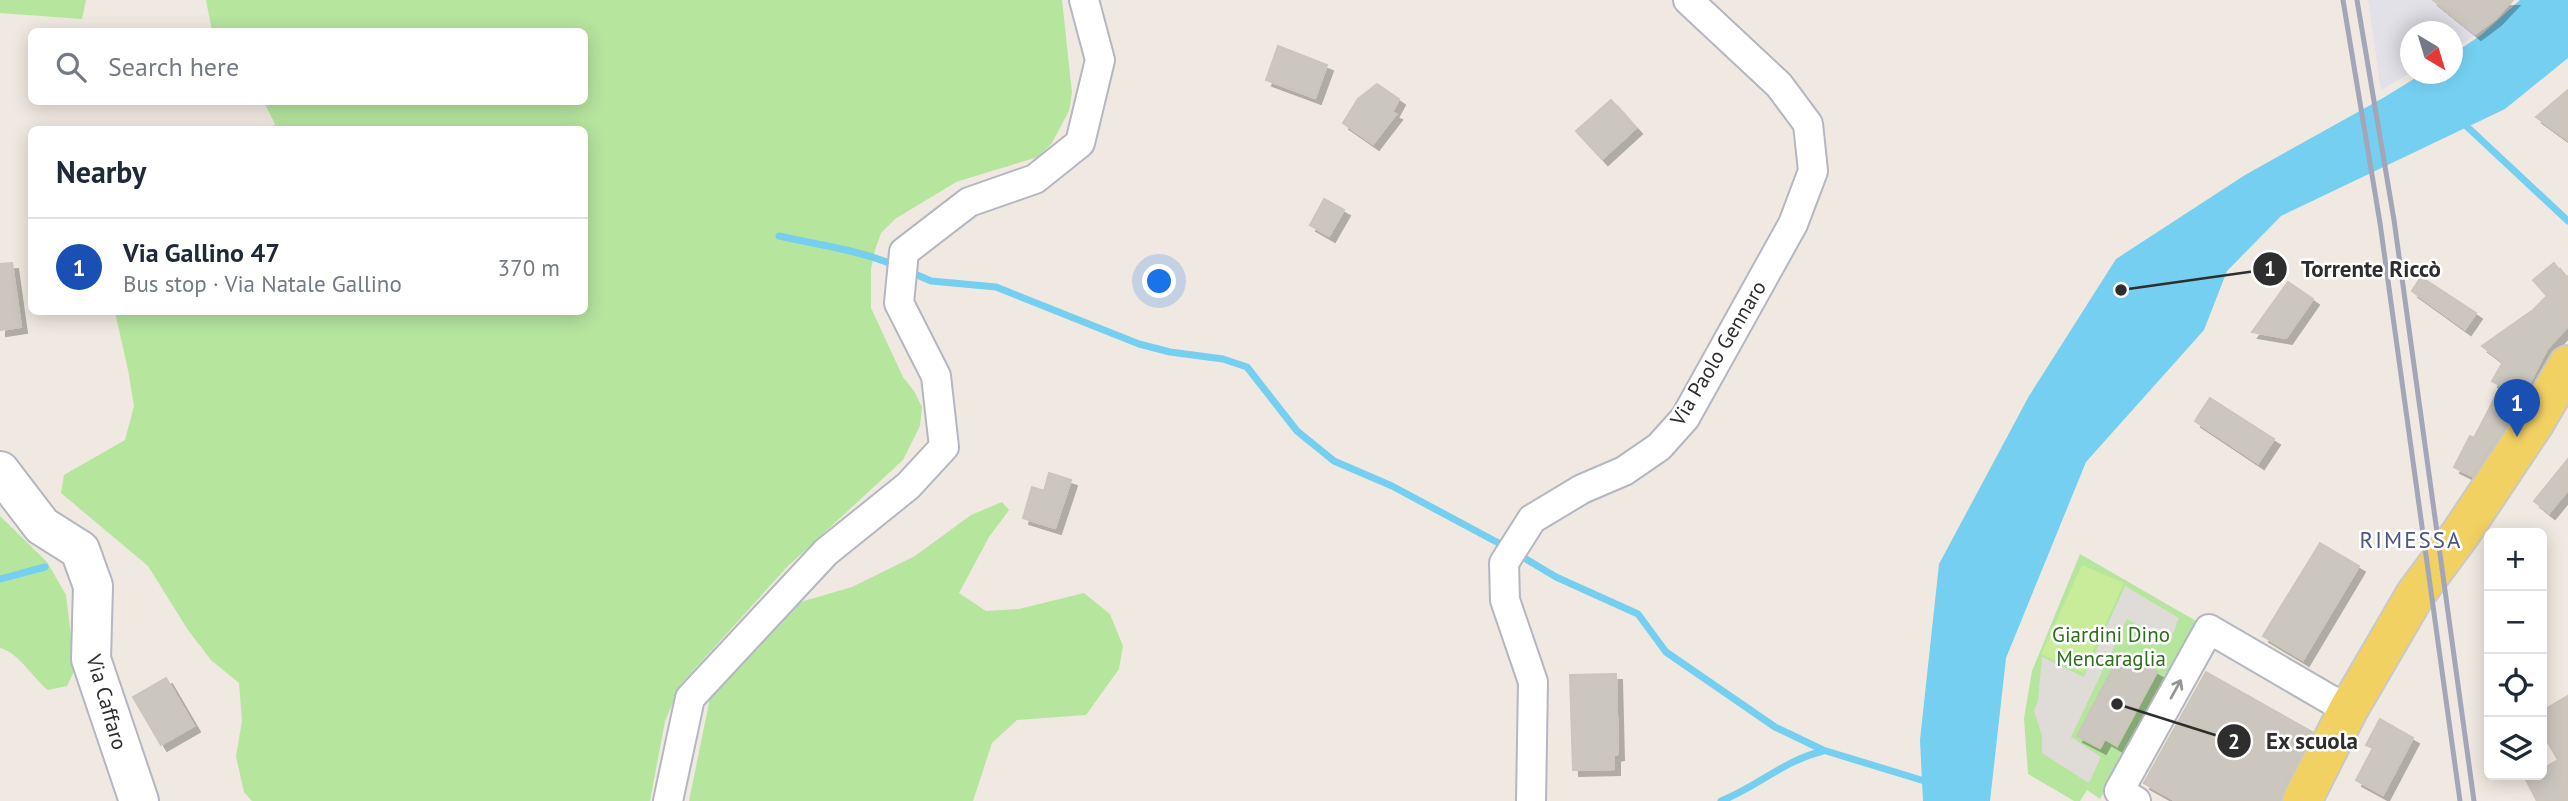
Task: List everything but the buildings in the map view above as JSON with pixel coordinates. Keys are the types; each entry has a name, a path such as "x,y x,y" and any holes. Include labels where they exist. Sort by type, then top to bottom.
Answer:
{"main road":[{"path":"2302,801 2348,710 2415,595 2461,533 2535,422 2568,365"}],"street":[{"path":"668,801 690,698 826,552 908,486 944,447 936,376 899,303 904,252 968,202 1035,179 1080,143 1100,60 1084,0"},
{"name":"Via Paolo Gennaro","path":"1531,801 1533,681 1505,600 1504,563 1532,519 1582,488 1624,471 1658,447 1685,418 1793,224 1813,171 1808,124 1779,85 1688,0"},
{"name":"Via Caffaro","path":"0,471 42,526 80,550 93,586 91,659 139,801"},
{"path":"2128,796 2209,629 2348,710"}],"shaded area":[{"path":"2368,0 2514,0 2509,8 2463,43 2463,21 2400,21 2400,79 2381,90"},
{"path":"2125,586 2179,618 2169,643 2127,619 2071,737 2101,757 2089,783 2042,753 2042,736 2034,710 2038,701 2042,657 2084,677"}],"green space":[{"path":"0,0 86,0 82,19 0,13"},
{"path":"206,0 1062,0 1072,93 1069,111 1052,143 1038,157 956,182 895,219 881,233 875,250 871,269 871,308 903,377 922,407 920,426 903,460 787,567 681,684 665,721 650,801 252,801 244,792 236,756 242,721 239,683 211,660 188,630 148,566 61,493 64,475 125,440 134,406 116,315 588,315 588,126 273,126 275,124 266,105 588,105 588,28 211,28"},
{"path":"1002,502 1009,510 989,537 959,593 986,611 1019,609 1084,593 1110,614 1123,646 1119,669 1086,715 1017,720 992,743 973,801 689,801 710,698 761,633 797,603 852,587 915,556 971,515"},
{"path":"0,516 47,562 66,595 75,669 67,686 48,690 19,660 0,648"},
{"name":"Giardini Dino Mencaraglia","path":"2080,554 2196,621 2100,799 2087,790 2080,801 2074,801 2028,774 2024,718 2032,671"},
{"path":"2082,565 2124,583 2083,673 2041,654"}],"water":[{"path":"2520,0 2568,0 2568,58 2505,109 2281,216 2227,271 2204,330 2086,462 2006,658 1990,801 1923,801 1920,740 1939,564 2029,396 2116,259 2245,175 2406,84 2463,84 2463,47"}],"waterway":[{"path":"2461,121 2568,221"},
{"path":"779,236 854,252 897,266"},
{"path":"908,271 931,281 996,287 1139,344 1170,352 1223,359 1247,367 1297,431 1334,461 1392,486 1506,547"},
{"path":"1516,553 1556,577 1638,614 1666,652 1775,727 1823,750 1931,783"},
{"path":"0,579 45,567"},
{"path":"1721,801 1795,761 1823,751"}],"railway":[{"path":"2343,0 2380,223 2460,801"},
{"path":"2357,0 2394,220 2474,801"}],"place":[{"name":"Torrente Riccò","path":"2121,290"},
{"name":"Via Gallino 47","path":"2517,437"},
{"name":"Ex scuola","path":"2117,704"}],"district":[{"name":"RIMESSA","path":"2411,539"}]}
